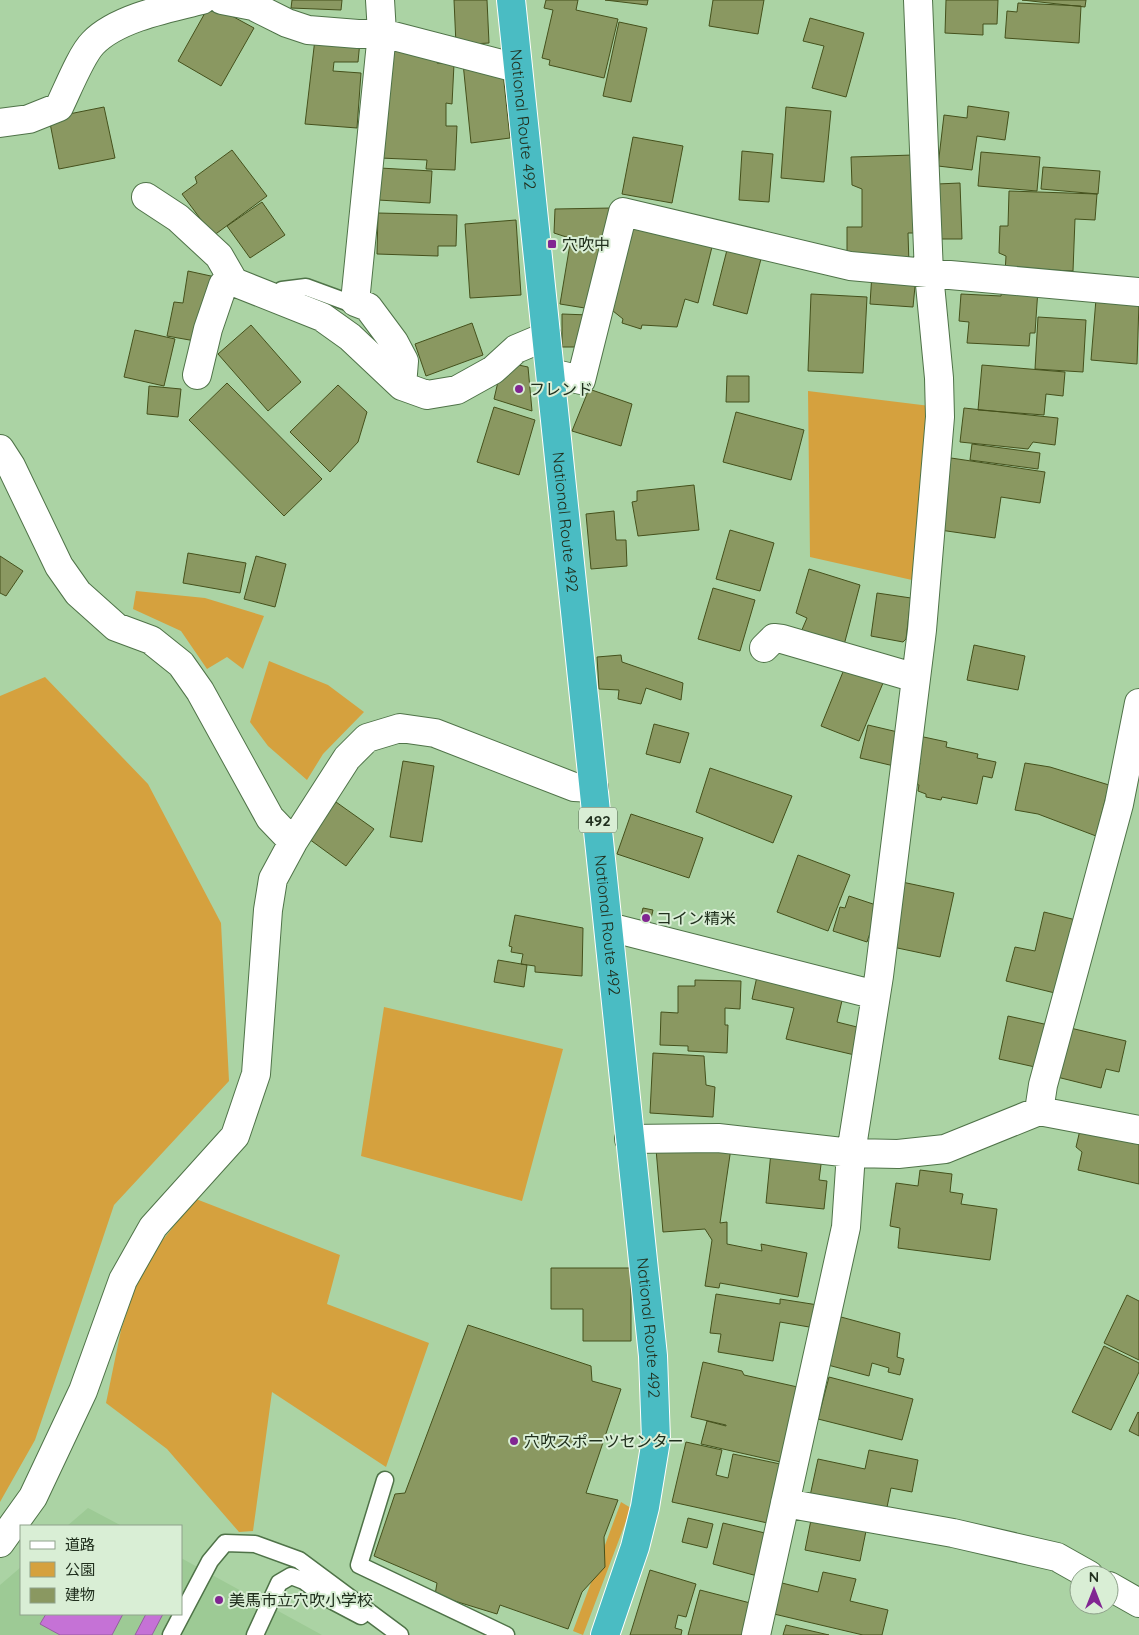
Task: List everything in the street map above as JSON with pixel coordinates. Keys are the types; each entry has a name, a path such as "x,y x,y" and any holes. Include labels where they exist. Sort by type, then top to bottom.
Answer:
{"highway":[{"name":"National Route 492","path":"511,0 609,927 652,1356 656,1440 645,1507 635,1547 606,1635"}],"street":[{"path":"0,123 29,119 59,108 91,44 107,31 161,9 202,0"},
{"path":"222,0 253,6 287,23 308,30 358,34 382,33 517,68"},
{"path":"380,0 382,33 355,302 368,307 394,342 404,361 402,386"},
{"path":"756,1635 846,1227 851,1153 876,996 916,678 940,417 939,378 929,274 918,0"},
{"path":"146,197 178,218 219,256 234,282 322,317 350,337 402,386 427,395 457,390 493,370 516,349 547,336"},
{"path":"551,373 581,380 623,212 850,266 1139,292"},
{"path":"197,375 208,328 223,285 234,282"},
{"path":"0,449 12,466 59,566 78,593 116,628 150,640 181,664 200,691 270,818 293,842"},
{"path":"764,648 774,638 782,639 916,678"},
{"path":"1039,1111 1043,1085 1119,804 1139,703"},
{"path":"0,1543 34,1497 83,1391 123,1280 153,1227 235,1136 256,1074 268,910 273,879 293,842 347,758 367,738 400,728 435,733 574,787 594,788"},
{"path":"609,927 876,996"},
{"path":"629,1139 718,1138 851,1153 898,1154 944,1149 1039,1111 1139,1130"},
{"path":"785,1503 953,1533 1057,1558 1070,1565"},
{"path":"1119,1592 1139,1603"}],"lane":[{"path":"277,300 282,290 306,286 347,302 355,302"},
{"path":"385,1480 359,1565 506,1635"},
{"path":"182,1614 210,1561 225,1544 255,1544 299,1560 400,1635"},
{"path":"254,1635 279,1584 291,1576 304,1581 325,1598 400,1635"},
{"path":"171,1635 182,1615"}],"shaded area":[{"path":"88,1508 120,1525 68,1525"},
{"name":"美馬市立穴吹小学校","path":"182,1559 322,1635 0,1635 0,1585 20,1568 20,1615 182,1615"},
{"path":"45,1615 122,1615 112,1635 60,1635 40,1624"},
{"path":"145,1615 162,1615 152,1635 135,1635"}],"green space":[{"path":"808,391 930,406 912,580 810,557"},
{"path":"136,591 205,598 264,616 243,669 227,657 207,669 181,631 133,609"},
{"path":"269,661 328,685 364,712 323,754 307,780 268,746 250,722"},
{"path":"45,677 148,784 221,923 229,1081 114,1205 35,1440 0,1502 0,696"},
{"path":"384,1007 563,1049 522,1201 361,1156"},
{"path":"196,1199 340,1255 327,1304 429,1343 386,1467 272,1392 253,1531 239,1532 167,1449 106,1403 121,1330 143,1264"},
{"path":"621,1502 631,1508 583,1635 573,1631"}],"building":[{"path":"292,0 342,0 341,10 291,8"},
{"path":"454,0 487,0 489,43 456,45"},
{"path":"546,0 578,0 576,10 618,19 604,78 549,65 550,60 542,58 553,10 544,8"},
{"path":"605,0 648,0 647,5"},
{"path":"713,0 764,0 758,34 709,26"},
{"path":"946,0 998,0 997,24 983,24 983,35 945,33"},
{"path":"1022,0 1086,0 1085,7"},
{"path":"1018,3 1081,6 1079,43 1005,38 1007,11 1017,12"},
{"path":"210,4 254,28 221,86 178,61"},
{"path":"810,18 864,33 846,97 812,88 824,46 803,41"},
{"path":"619,22 647,28 631,102 603,96"},
{"path":"315,39 360,41 358,62 334,62 333,71 361,73 357,128 305,124"},
{"path":"384,48 420,49 437,57 437,63 454,64 452,104 446,103 446,126 457,126 455,170 426,169 427,160 380,158"},
{"path":"463,63 503,73 510,138 471,143"},
{"path":"968,106 1009,112 1005,140 977,136 972,170 938,166 944,115 967,118"},
{"path":"104,107 115,158 59,169 49,118"},
{"path":"786,107 831,111 824,182 781,178"},
{"path":"633,137 683,146 672,203 622,194"},
{"path":"232,150 267,196 213,236 182,194 197,183 195,177"},
{"path":"742,151 773,154 769,202 739,200"},
{"path":"981,152 1040,157 1037,191 978,186"},
{"path":"913,155 915,233 908,233 909,264 847,260 847,227 862,227 862,189 852,185 851,157"},
{"path":"1043,167 1100,171 1098,194 1041,189"},
{"path":"380,168 432,171 430,203 378,200"},
{"path":"960,183 962,239 938,239 937,184"},
{"path":"1009,191 1097,194 1095,220 1075,219 1073,271 1050,270 1050,275 1005,273 1006,256 999,253 1000,226 1008,226"},
{"path":"262,202 285,235 250,258 227,226"},
{"path":"612,208 600,248 554,233 555,209"},
{"path":"378,213 457,215 456,246 438,246 438,256 377,254"},
{"path":"516,220 521,295 470,298 465,224"},
{"path":"633,223 713,243 698,303 685,299 677,327 642,325 641,329 622,323 623,319 608,307"},
{"path":"729,242 763,251 747,314 713,305"},
{"path":"570,244 600,248 591,309 560,304"},
{"path":"188,271 220,278 201,342 167,336 174,302 183,303"},
{"path":"872,273 916,276 913,307 870,304"},
{"path":"1002,287 1038,289 1035,333 1030,333 1029,346 967,343 969,322 959,321 961,294 1001,296"},
{"path":"811,294 867,297 863,373 808,371"},
{"path":"1096,299 1139,302 1137,364 1091,360"},
{"path":"562,314 589,315 588,347 562,347"},
{"path":"1038,317 1086,320 1083,372 1035,369"},
{"path":"472,323 483,355 426,376 415,344"},
{"path":"251,325 301,382 268,411 218,354"},
{"path":"135,330 175,339 164,386 124,377"},
{"path":"509,363 528,367 532,411 494,399 500,373"},
{"path":"982,365 1065,372 1063,396 1046,394 1044,415 978,410"},
{"path":"727,376 749,376 749,402 726,402"},
{"path":"227,383 322,479 284,516 189,420"},
{"path":"338,385 367,412 358,442 330,472 290,432"},
{"path":"149,386 181,389 178,417 147,414"},
{"path":"589,389 632,404 621,446 572,431"},
{"path":"494,407 535,420 519,475 477,462"},
{"path":"964,408 1058,418 1055,445 1033,442 1028,449 960,442"},
{"path":"736,412 804,430 791,480 723,462"},
{"path":"972,444 1040,453 1038,469 970,460"},
{"path":"951,458 1045,472 1040,503 1001,497 995,538 940,530"},
{"path":"694,485 699,530 638,536 632,502 637,501 637,491"},
{"path":"614,511 616,540 626,540 627,566 591,569 586,514"},
{"path":"730,530 774,543 760,591 716,579"},
{"path":"188,553 246,563 240,593 183,583"},
{"path":"0,556 23,571 6,596 0,593"},
{"path":"256,556 286,564 275,607 244,599"},
{"path":"809,569 860,585 844,645 801,632 807,618 796,613"},
{"path":"713,588 755,600 740,651 698,639"},
{"path":"877,593 911,598 906,639 903,642 871,636"},
{"path":"974,645 1025,656 1018,690 967,680"},
{"path":"621,655 622,662 683,683 681,700 646,688 641,704 618,699 619,690 599,689 597,657"},
{"path":"845,667 883,683 859,741 821,726"},
{"path":"654,724 689,733 680,763 646,754"},
{"path":"868,725 902,733 894,766 860,758"},
{"path":"919,736 947,742 946,747 978,754 977,758 996,762 992,778 983,776 977,804 942,797 941,800 926,797 926,794 918,791 919,785 915,784 920,763 913,762"},
{"path":"403,761 434,766 422,842 390,837"},
{"path":"1025,763 1050,767 1109,785 1096,836 1038,814 1015,810"},
{"path":"710,768 792,796 773,843 696,812"},
{"path":"336,802 374,829 346,866 309,839"},
{"path":"631,814 703,838 689,878 617,854"},
{"path":"798,855 850,875 828,931 777,912"},
{"path":"902,882 954,893 940,957 888,946"},
{"path":"849,896 879,906 867,942 833,931 840,907 845,908"},
{"name":"コイン精米","path":"643,908 653,910 649,927 639,925"},
{"path":"1044,912 1076,920 1059,994 1006,981 1015,947 1035,951"},
{"path":"515,915 583,928 582,976 535,972 535,966 521,964 523,954 511,952 512,947 509,946"},
{"path":"498,960 527,965 524,987 494,982"},
{"path":"758,972 844,992 837,1022 865,1029 859,1056 786,1039 794,1008 752,999"},
{"path":"695,980 741,981 740,1009 725,1008 725,1025 728,1025 727,1053 688,1051 688,1046 660,1045 661,1012 678,1013 678,986 695,986"},
{"path":"1008,1016 1053,1026 1044,1069 999,1059"},
{"path":"1066,1027 1126,1041 1119,1072 1106,1069 1101,1088 1053,1076"},
{"path":"653,1053 704,1056 706,1085 715,1087 713,1117 650,1113"},
{"path":"1080,1130 1139,1143 1139,1184 1078,1170 1082,1152 1076,1147"},
{"path":"731,1148 720,1223 727,1222 727,1244 762,1251 761,1244 807,1253 798,1297 720,1283 719,1288 705,1286 712,1240 705,1229 663,1232 656,1149"},
{"path":"771,1152 822,1157 819,1180 827,1181 824,1209 766,1203"},
{"path":"920,1170 952,1174 950,1192 963,1194 961,1204 997,1209 990,1260 898,1248 900,1228 890,1226 896,1183 918,1186"},
{"path":"551,1268 631,1268 631,1341 583,1341 583,1309 551,1309"},
{"path":"716,1294 780,1304 780,1299 818,1305 815,1328 780,1322 773,1361 718,1352 721,1334 710,1333"},
{"path":"1127,1295 1139,1301 1139,1360 1104,1343"},
{"path":"841,1317 900,1333 897,1357 904,1359 900,1375 888,1372 889,1368 872,1363 869,1376 828,1365"},
{"name":"穴吹スポーツセンター","path":"468,1325 591,1366 592,1381 621,1389 586,1493 618,1500 604,1537 605,1567 582,1592 568,1629 500,1605 497,1614 435,1595 437,1583 374,1556 395,1494 405,1493"},
{"path":"1104,1346 1139,1363 1139,1372 1111,1430 1072,1412"},
{"path":"703,1362 742,1371 744,1375 802,1388 785,1463 701,1444 707,1421 726,1426 726,1425 691,1417"},
{"path":"829,1377 913,1399 902,1440 818,1419"},
{"path":"1139,1413 1139,1436 1129,1431"},
{"path":"686,1442 722,1450 716,1475 728,1478 733,1454 785,1465 772,1524 672,1502"},
{"path":"869,1450 918,1460 912,1492 891,1488 886,1512 810,1496 818,1459 865,1469"},
{"path":"812,1515 867,1526 860,1561 805,1550"},
{"path":"688,1518 713,1524 707,1548 682,1542"},
{"path":"723,1523 769,1534 761,1577 713,1564"},
{"path":"650,1570 696,1584 686,1617 678,1615 675,1628 682,1630 681,1635 630,1635"},
{"path":"823,1572 856,1579 850,1601 888,1610 882,1635 863,1635 774,1614 782,1583 818,1592"},
{"path":"700,1590 758,1605 749,1635 688,1635"},
{"path":"786,1625 829,1635 783,1635"}],"place":[{"name":"穴吹中","path":"552,244"},
{"name":"フレンド","path":"519,389"},
{"name":"コイン精米","path":"646,918"},
{"name":"穴吹スポーツセンター","path":"514,1441"},
{"name":"美馬市立穴吹小学校","path":"219,1600"}]}
